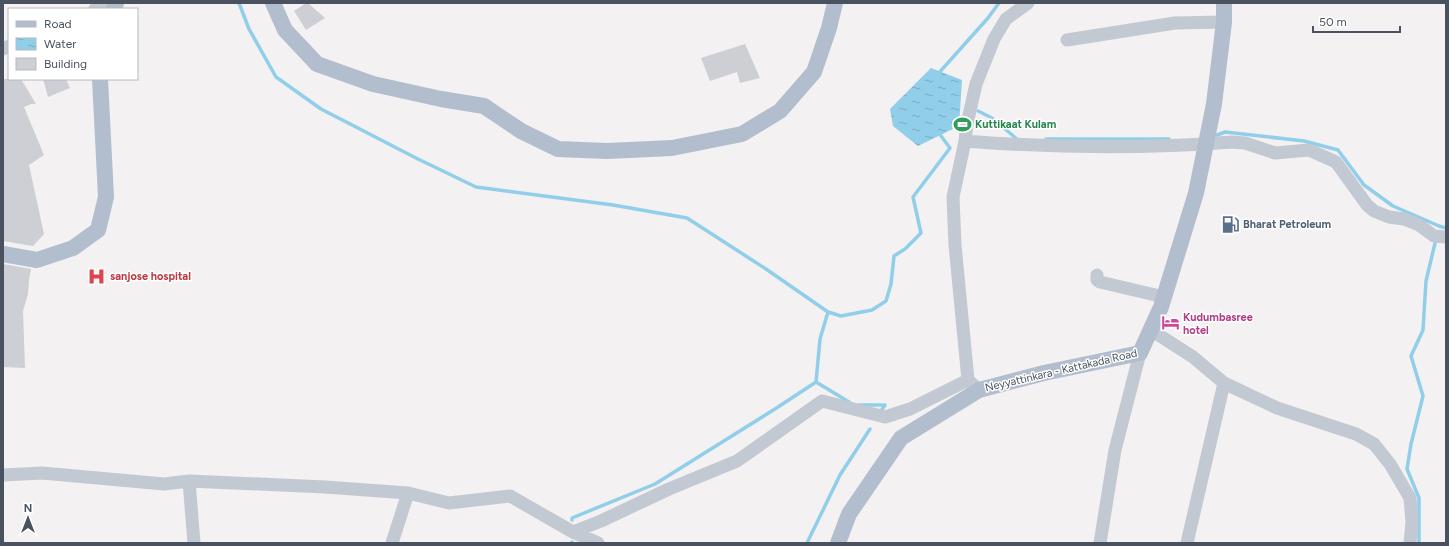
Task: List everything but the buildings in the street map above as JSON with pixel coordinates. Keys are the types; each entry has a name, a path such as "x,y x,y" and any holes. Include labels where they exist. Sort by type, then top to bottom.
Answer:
{"main road":[{"path":"273,3 285,30 318,64 373,84 441,99 484,106 521,131 558,149 607,151 672,148 742,134 780,111 814,72 829,28 835,3"},
{"name":"Neyyattinkara - Kattakada Road","path":"838,543 849,514 901,438 974,385 1044,373 1140,353 1161,307 1196,193 1214,104 1224,22 1224,3"},
{"path":"3,254 37,260 73,248 98,230 106,197 100,80"}],"street":[{"path":"96,8 108,3"},
{"path":"572,532 601,521 669,489 737,461 822,401 885,417 974,385 955,245 953,197 976,84 994,39 1006,19 1028,3"},
{"path":"1067,40 1175,23 1224,22"},
{"path":"965,141 1040,146 1154,147 1232,142 1245,143 1275,153 1310,150 1336,162 1366,205 1374,211 1389,217 1404,219 1419,225 1434,236 1446,237"},
{"path":"1097,275 1097,280 1100,282 1164,297"},
{"path":"1151,330 1193,357 1224,383 1277,408 1356,434 1374,444 1390,464 1410,498 1412,522 1410,543"},
{"path":"1100,543 1115,450 1140,353"},
{"path":"1187,543 1224,383"},
{"path":"3,475 42,473 164,484 190,481 325,486 408,493 449,503 510,496 572,532 598,543"},
{"path":"190,481 194,543"},
{"path":"392,543 408,493"}],"water":[{"path":"931,68 962,80 959,126 918,146 893,126 890,109"}],"waterway":[{"path":"239,3 249,29 276,77 321,109 476,187 613,205 687,218 766,269 828,312"},
{"path":"937,75 988,18 999,3"},
{"path":"978,111 992,118 1018,140"},
{"path":"572,520 572,518 655,484 816,382 820,339 828,312 841,316 872,310 886,301 891,284 894,256 905,249 921,233 913,197 950,148 938,132"},
{"path":"1217,135 1225,132 1304,141 1338,150 1364,185 1393,206 1446,228"},
{"path":"1046,139 1169,139"},
{"path":"1419,543 1419,498 1407,469 1411,444 1423,396 1411,356 1423,330 1426,281 1436,239"},
{"path":"816,382 849,402"},
{"path":"859,405 885,405 881,411"},
{"path":"807,543 840,475 870,429"}],"place":[{"name":"Kuttikaat Kulam","path":"962,124"},
{"name":"Bharat Petroleum","path":"1230,224"},
{"name":"sanjose hospital","path":"97,276"},
{"name":"Kudumbasree hotel","path":"1170,323"}]}
